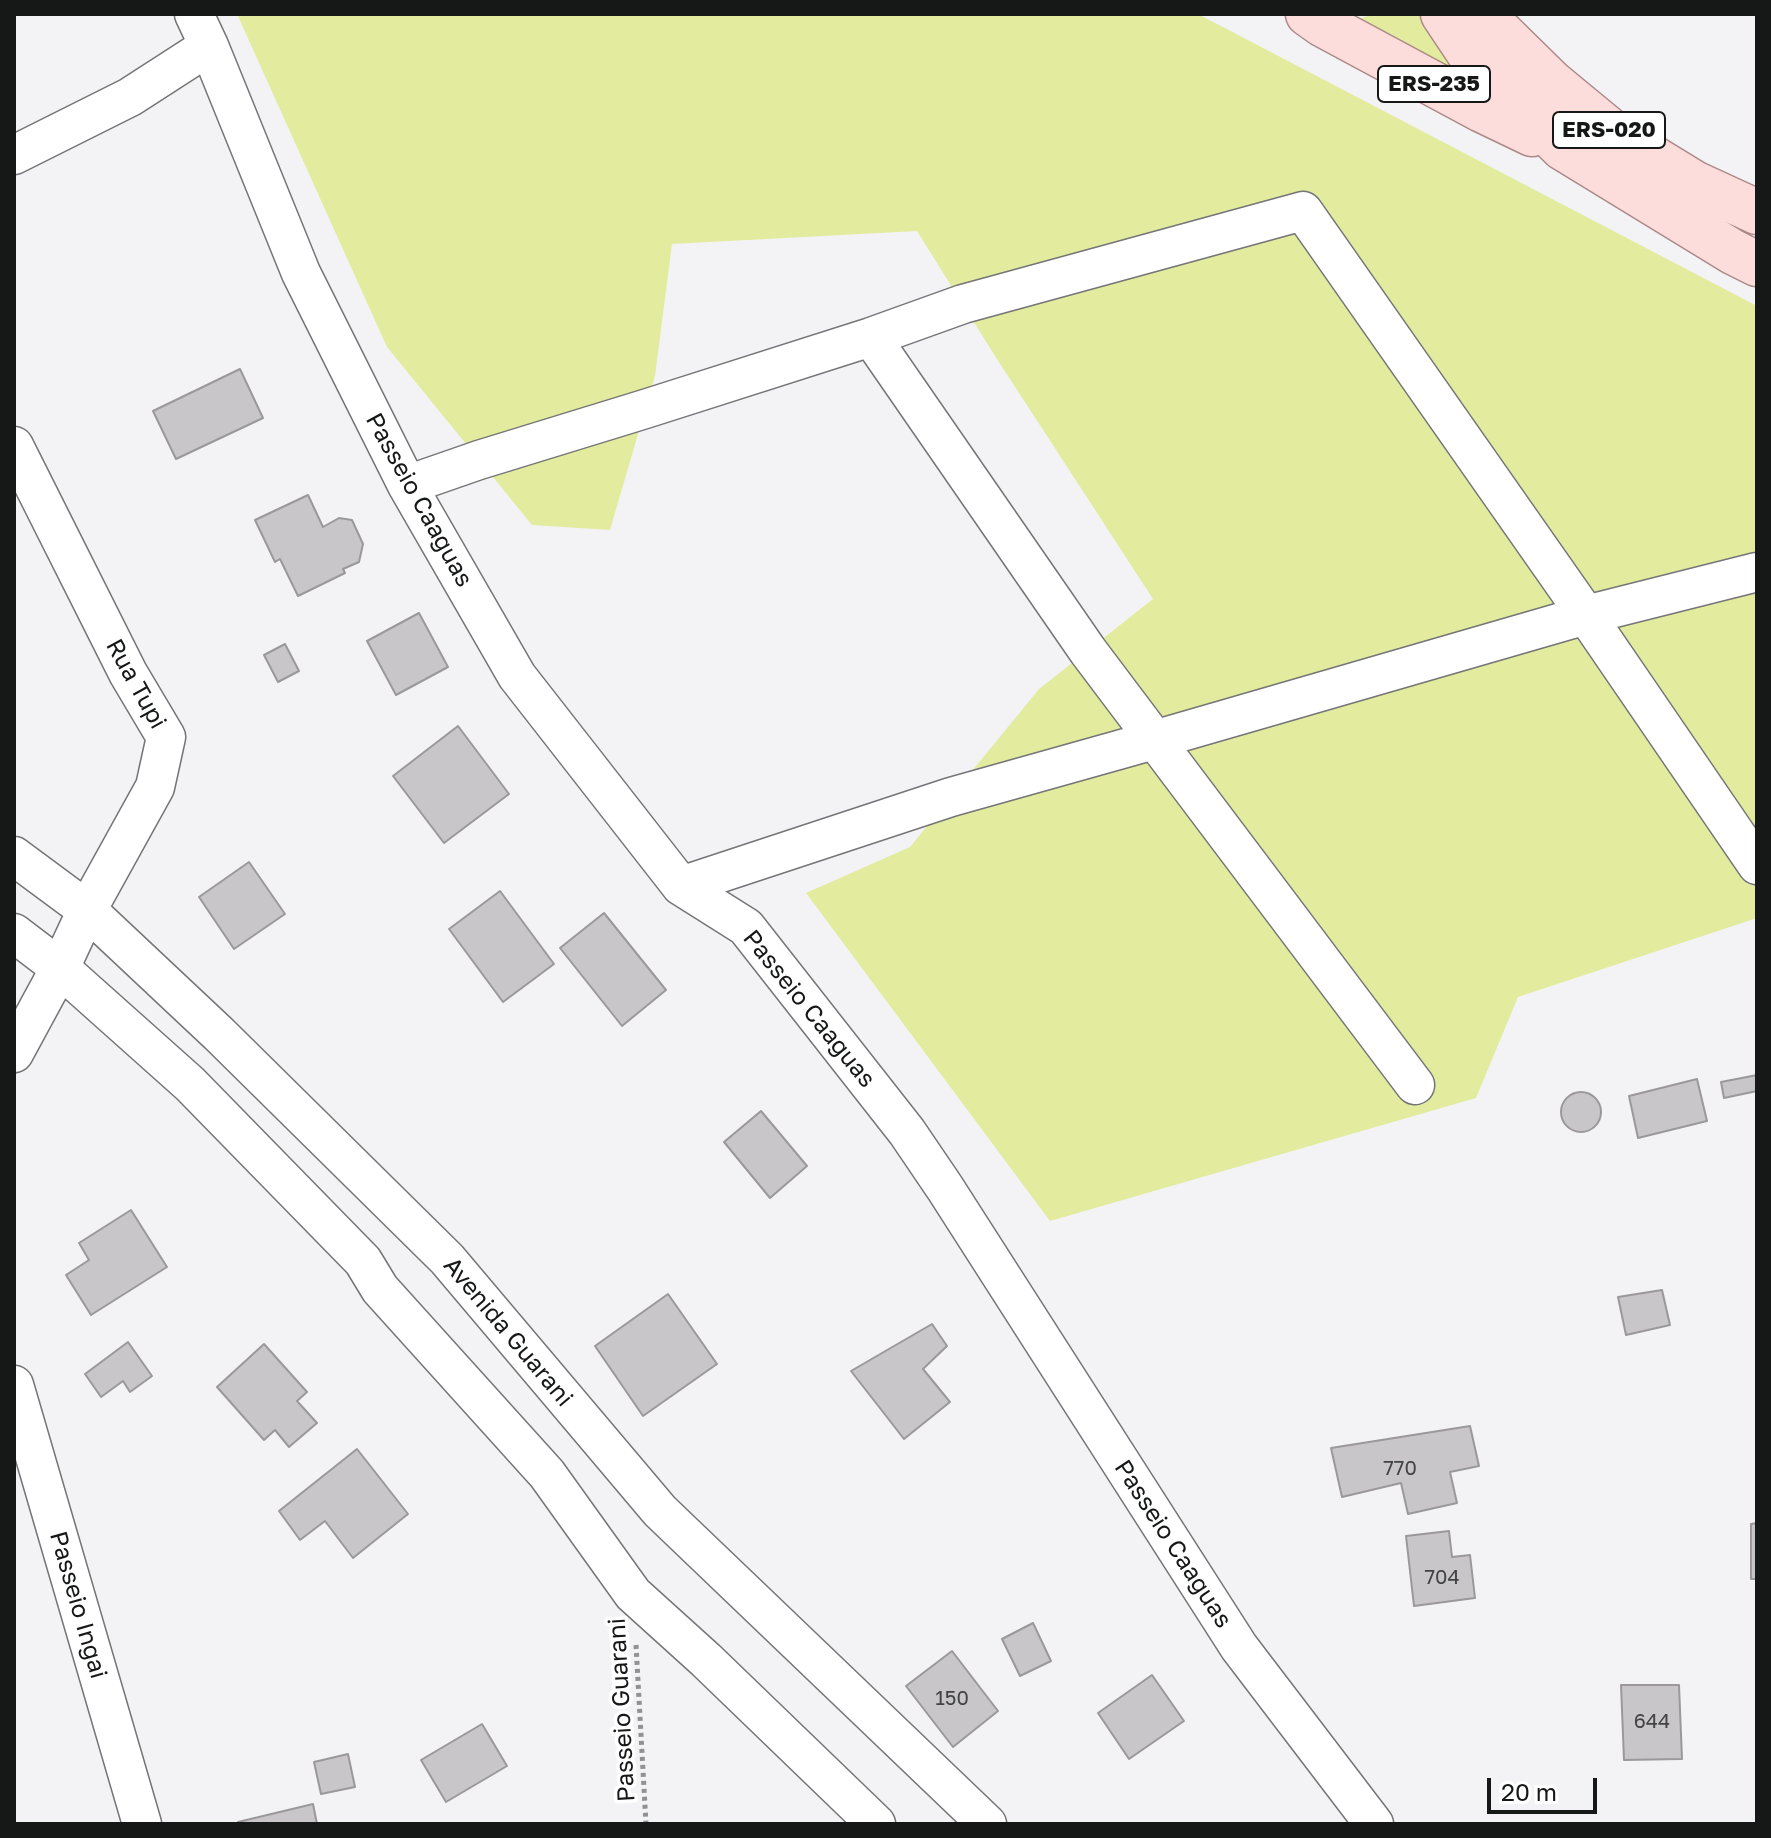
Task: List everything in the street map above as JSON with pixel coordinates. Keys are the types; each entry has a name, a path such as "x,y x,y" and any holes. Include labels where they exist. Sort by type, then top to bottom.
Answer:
{"main road":[{"name":"ERS-235","path":"1308,14 1482,110 1563,148"},
{"name":"ERS-020","path":"1443,14 1473,59 1563,148 1757,264"},
{"name":"ERS-020","path":"1487,14 1497,29 1551,82 1614,134 1694,183 1757,212"}],"street":[{"path":"14,155 130,97 202,30"},
{"name":"Passeio Caaguas","path":"202,30 301,273 407,485 517,676 681,886 746,927 907,1132 1239,1647 1374,1824"},
{"path":"407,485 871,337 963,304 1303,211 1757,865"},
{"path":"871,337 1088,651 1415,1085"},
{"name":"Rua Tupi","path":"14,446 128,673 166,737 155,787 87,910 14,1053"},
{"path":"681,886 951,797 1586,615 1757,572"},
{"name":"Avenida Guarani","path":"14,856 87,910 219,1034 447,1259 660,1511 987,1824"},
{"path":"14,933 60,968 190,1084 363,1261 380,1289 547,1474 633,1594 876,1824"},
{"name":"Passeio Ingai","path":"14,1385 142,1824"}],"path":[{"name":"Passeio Guarani","path":"633,1594 646,1824"}],"green space":[{"path":"237,14 1198,14 1757,306 1757,918 1518,997 1476,1098 1050,1221 806,893 910,847 1039,689 1153,599 917,231 672,244 655,376 610,530 532,525 387,347"},
{"path":"1373,14 1427,14 1475,87 1358,19"}],"building":[{"path":"240,369 263,418 176,459 153,411"},
{"path":"308,495 323,527 339,518 352,520 363,544 359,562 343,569 345,573 298,596 280,559 275,562 255,520"},
{"path":"419,613 448,667 396,695 367,641"},
{"path":"285,644 299,671 278,682 264,655"},
{"path":"458,726 509,794 444,843 393,776"},
{"path":"249,862 285,914 234,949 199,897"},
{"path":"500,891 554,964 503,1002 449,929"},
{"path":"604,913 666,990 622,1026 560,948"},
{"path":"1757,1075 1757,1091 1724,1098 1721,1082"},
{"path":"1697,1079 1707,1121 1638,1138 1629,1096"},
{"path":"1581,1092 1595,1098 1601,1112 1595,1126 1581,1132 1567,1126 1561,1112 1567,1098"},
{"path":"761,1111 807,1166 770,1198 724,1142"},
{"path":"131,1210 167,1267 91,1315 66,1275 89,1260 79,1243"},
{"path":"1662,1290 1670,1325 1626,1335 1618,1297"},
{"path":"668,1294 717,1364 643,1416 595,1346"},
{"path":"932,1324 947,1346 923,1369 950,1402 904,1439 851,1371"},
{"path":"128,1342 152,1376 130,1392 123,1381 101,1397 85,1374"},
{"path":"264,1344 307,1392 297,1401 317,1423 289,1447 275,1430 264,1440 217,1387"},
{"path":"1470,1426 1479,1466 1450,1472 1457,1503 1408,1514 1401,1483 1342,1497 1331,1448"},
{"path":"357,1449 408,1514 353,1558 325,1521 300,1540 279,1511"},
{"path":"1757,1523 1757,1579 1751,1579 1751,1524"},
{"path":"1449,1531 1452,1557 1470,1555 1475,1598 1414,1606 1406,1536"},
{"path":"1033,1623 1051,1661 1020,1676 1002,1639"},
{"path":"952,1651 998,1711 953,1747 906,1686"},
{"path":"1152,1675 1184,1721 1129,1759 1098,1713"},
{"path":"1621,1685 1679,1685 1682,1759 1624,1760"},
{"path":"482,1724 507,1766 446,1802 421,1760"},
{"path":"348,1754 355,1787 321,1794 314,1762"},
{"path":"313,1804 317,1824 238,1822"}]}
